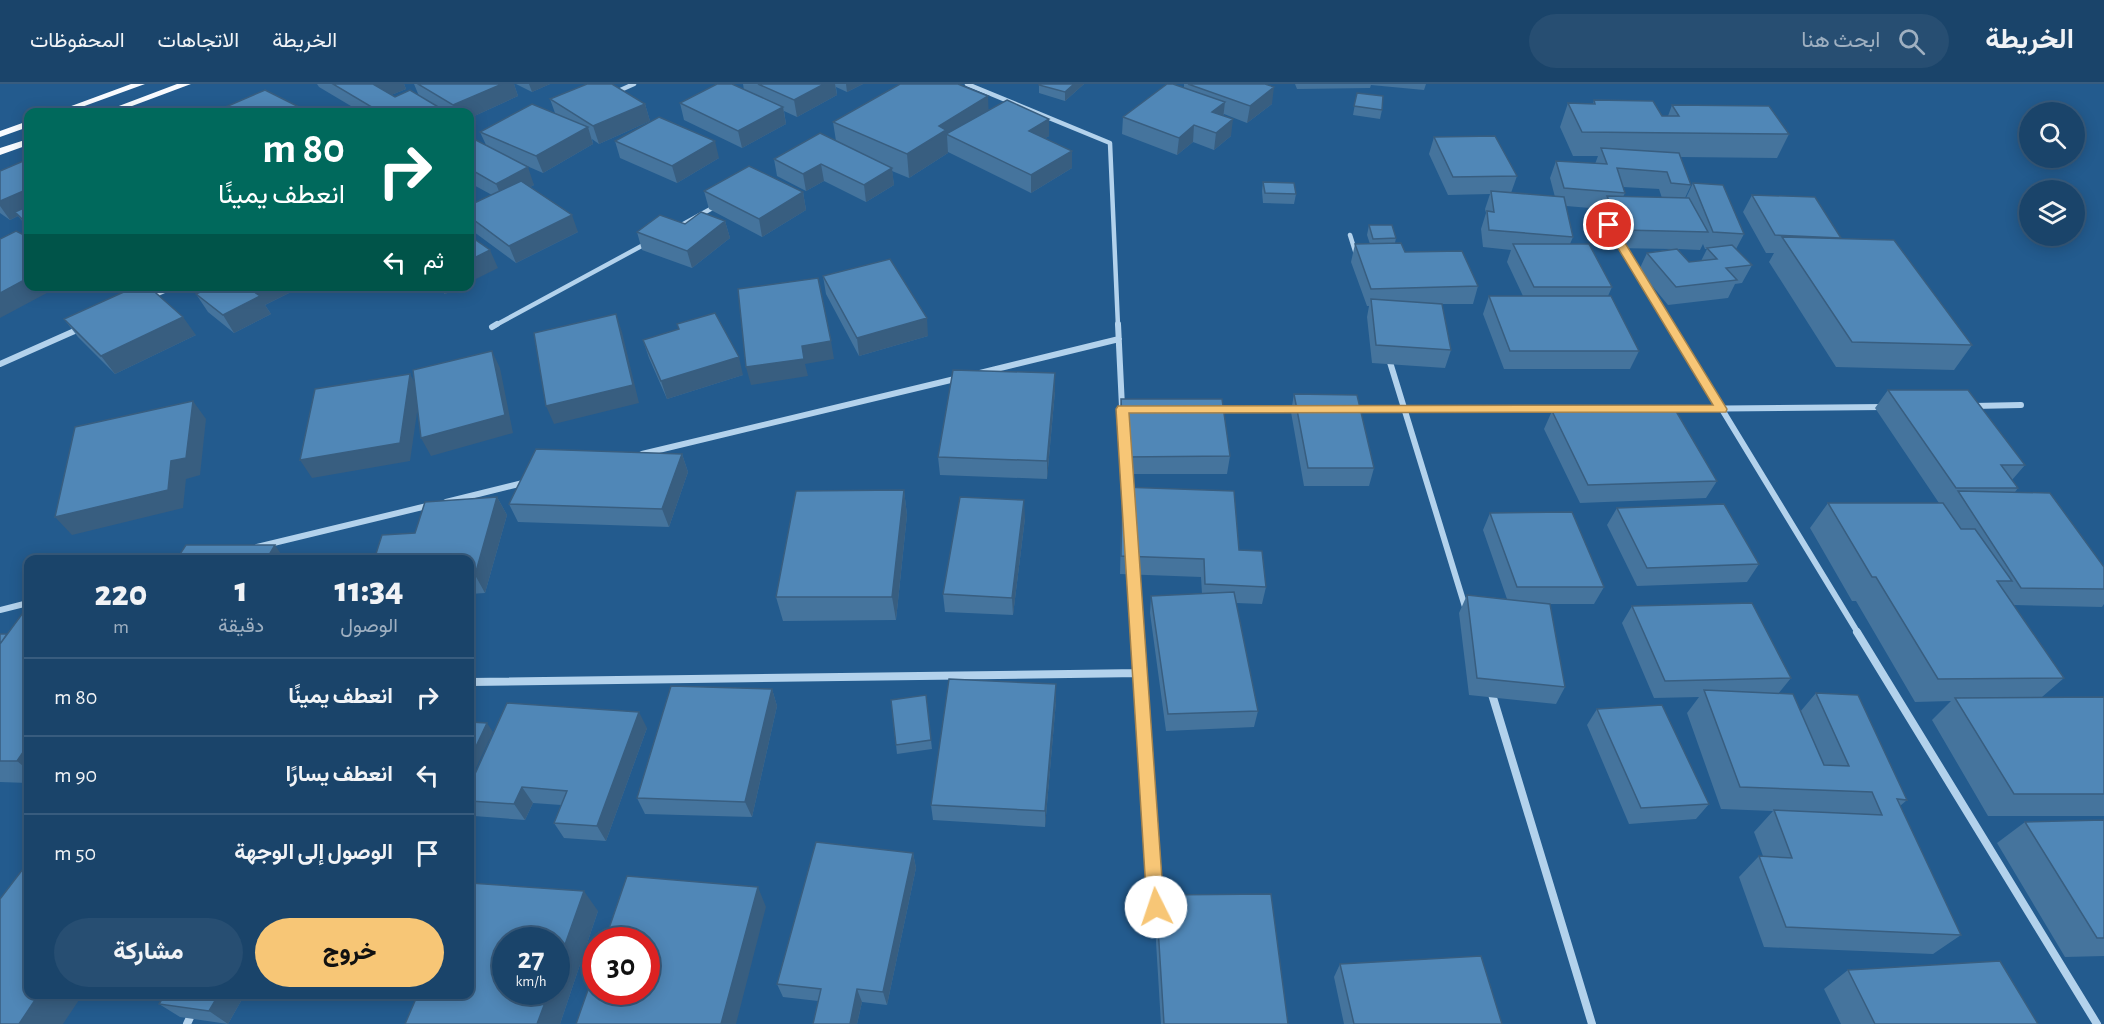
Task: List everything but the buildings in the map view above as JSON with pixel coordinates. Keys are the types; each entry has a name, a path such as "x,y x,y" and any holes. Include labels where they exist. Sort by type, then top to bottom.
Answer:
{"main road":[{"path":"71,108 140,84"},
{"path":"119,108 186,84"},
{"path":"0,134 24,125"},
{"path":"0,152 24,143"}],"street":[{"path":"612,94 634,84"},
{"path":"967,84 1110,143 1123,421"},
{"path":"670,231 723,203"},
{"path":"1350,235 1357,257"},
{"path":"1615,235 2097,1024"},
{"path":"492,327 650,242"},
{"path":"142,301 164,291"},
{"path":"0,364 88,325"},
{"path":"634,456 1119,339"},
{"path":"1388,355 1467,614"},
{"path":"1964,406 2021,405"},
{"path":"1663,409 1894,407"},
{"path":"1122,409 1134,409"},
{"path":"1205,409 1311,409"},
{"path":"1346,409 1604,409"},
{"path":"1125,455 1128,501"},
{"path":"253,548 530,481"},
{"path":"421,517 426,506"},
{"path":"1132,558 1156,919"},
{"path":"0,609 24,604"},
{"path":"474,682 1140,673"},
{"path":"1488,682 1592,1024"},
{"path":"187,1024 196,1004"}],"route":[{"path":"1156,907 1122,409 1721,409 1609,225"}]}
